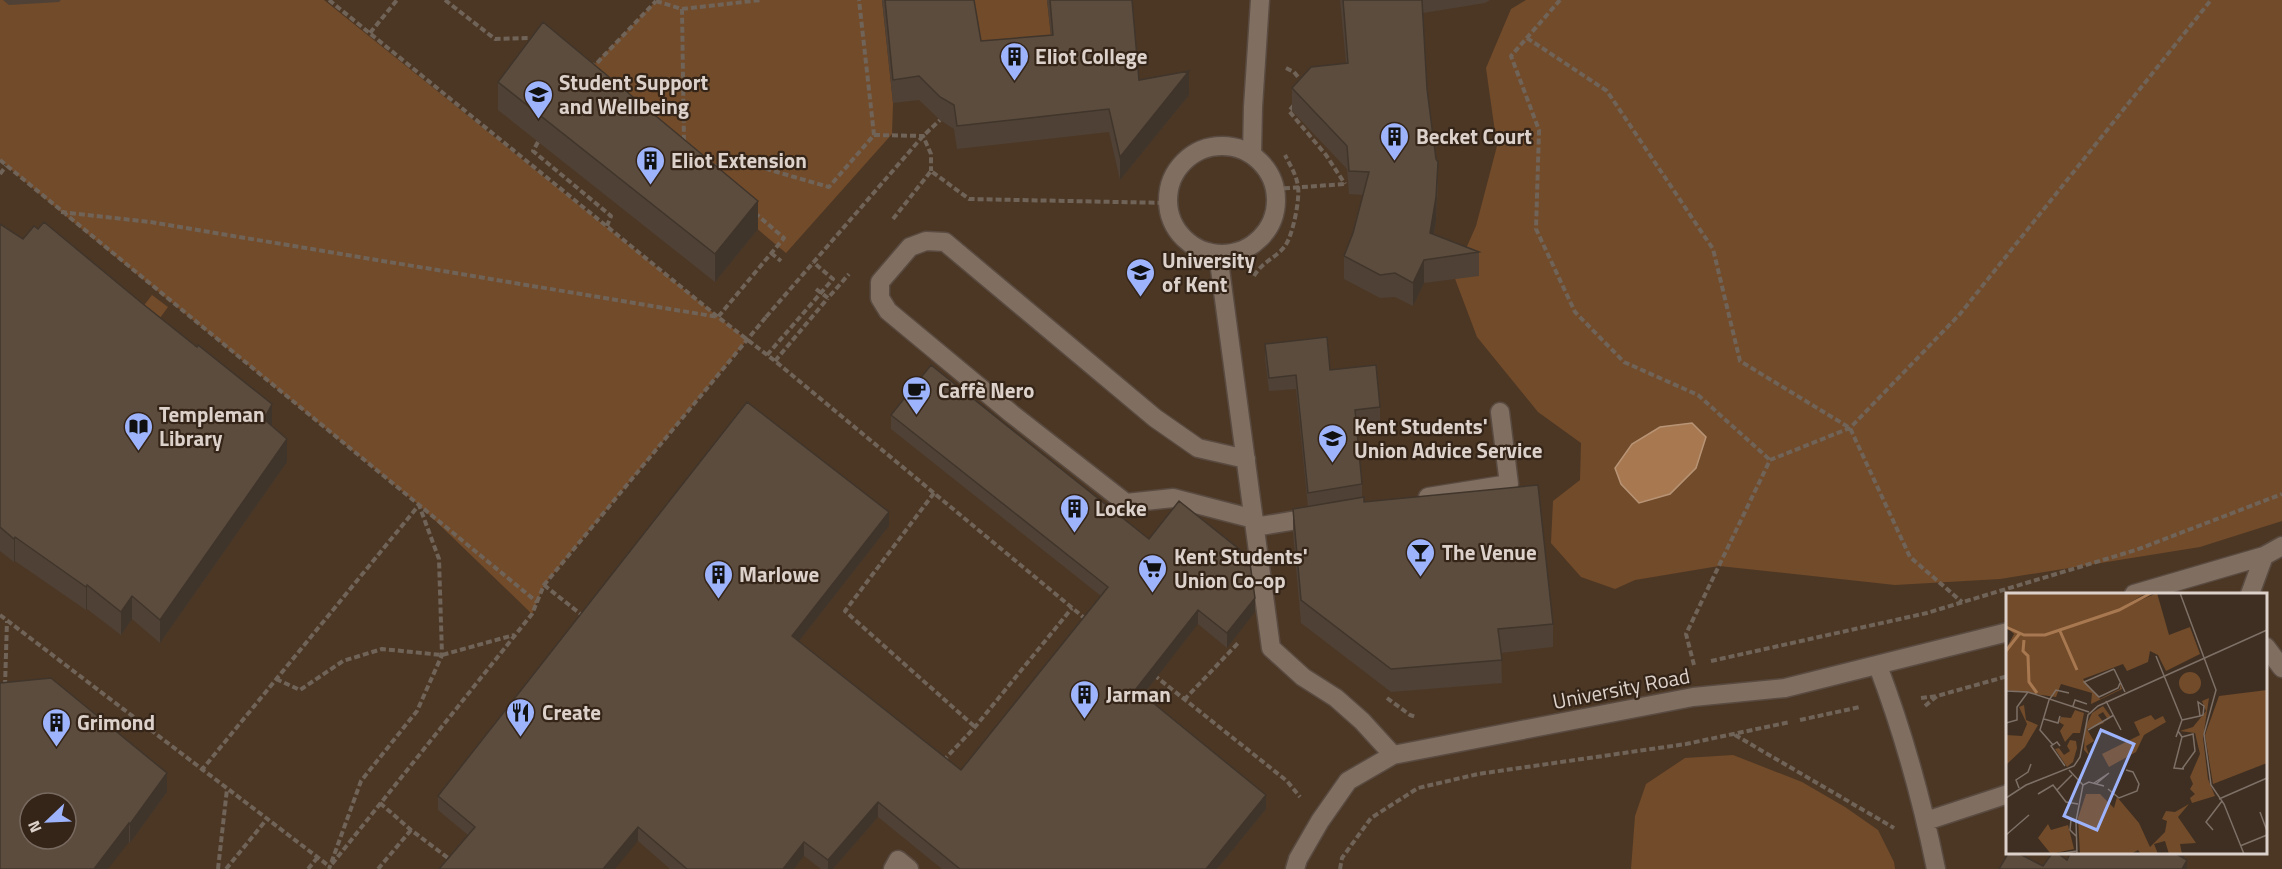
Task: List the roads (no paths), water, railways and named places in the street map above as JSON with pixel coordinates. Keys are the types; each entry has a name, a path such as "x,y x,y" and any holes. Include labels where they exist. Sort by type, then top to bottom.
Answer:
{"street":[{"path":"1252,155 1260,0"},
{"path":"1220,146 1237,148 1252,155 1263,164 1271,176 1275,189 1276,206 1272,222 1263,236 1250,247 1235,253 1218,254 1203,251 1190,243 1175,225 1168,203 1170,186 1176,170 1188,158 1203,149 1220,146"},
{"path":"1246,459 1198,448 1155,417 945,242 926,241 910,247 880,282 880,298 888,311 1012,414 1126,503 1173,498 1255,523 1327,515"},
{"path":"1218,254 1271,648 1303,677 1336,698 1362,721 1394,755"},
{"path":"1406,501 1509,484 1500,412"},
{"path":"2137,593 2264,556 2282,546"},
{"path":"2250,593 2264,556"},
{"name":"University Road","path":"1295,869 1298,859 1320,821 1348,781 1394,755 1693,697 1785,688 2006,632"},
{"path":"2267,649 2282,668"},
{"path":"1878,666 1892,702 1928,828 1936,869"},
{"path":"1928,828 2006,794"},
{"path":"893,869 897,861 909,869"}],"place":[{"name":"Eliot College","path":"1014,82"},
{"name":"Student Support and Wellbeing","path":"538,120"},
{"name":"Becket Court","path":"1395,162"},
{"name":"Eliot Extension","path":"650,186"},
{"name":"University of Kent","path":"1141,298"},
{"name":"Caffè Nero","path":"917,416"},
{"name":"Templeman Library","path":"138,452"},
{"name":"Kent Students' Union Advice Service","path":"1333,464"},
{"name":"Locke","path":"1074,534"},
{"name":"The Venue","path":"1421,578"},
{"name":"Kent Students' Union Co-op","path":"1153,594"},
{"name":"Marlowe","path":"718,600"},
{"name":"Jarman","path":"1085,720"},
{"name":"Create","path":"521,738"},
{"name":"Grimond","path":"56,748"}]}
